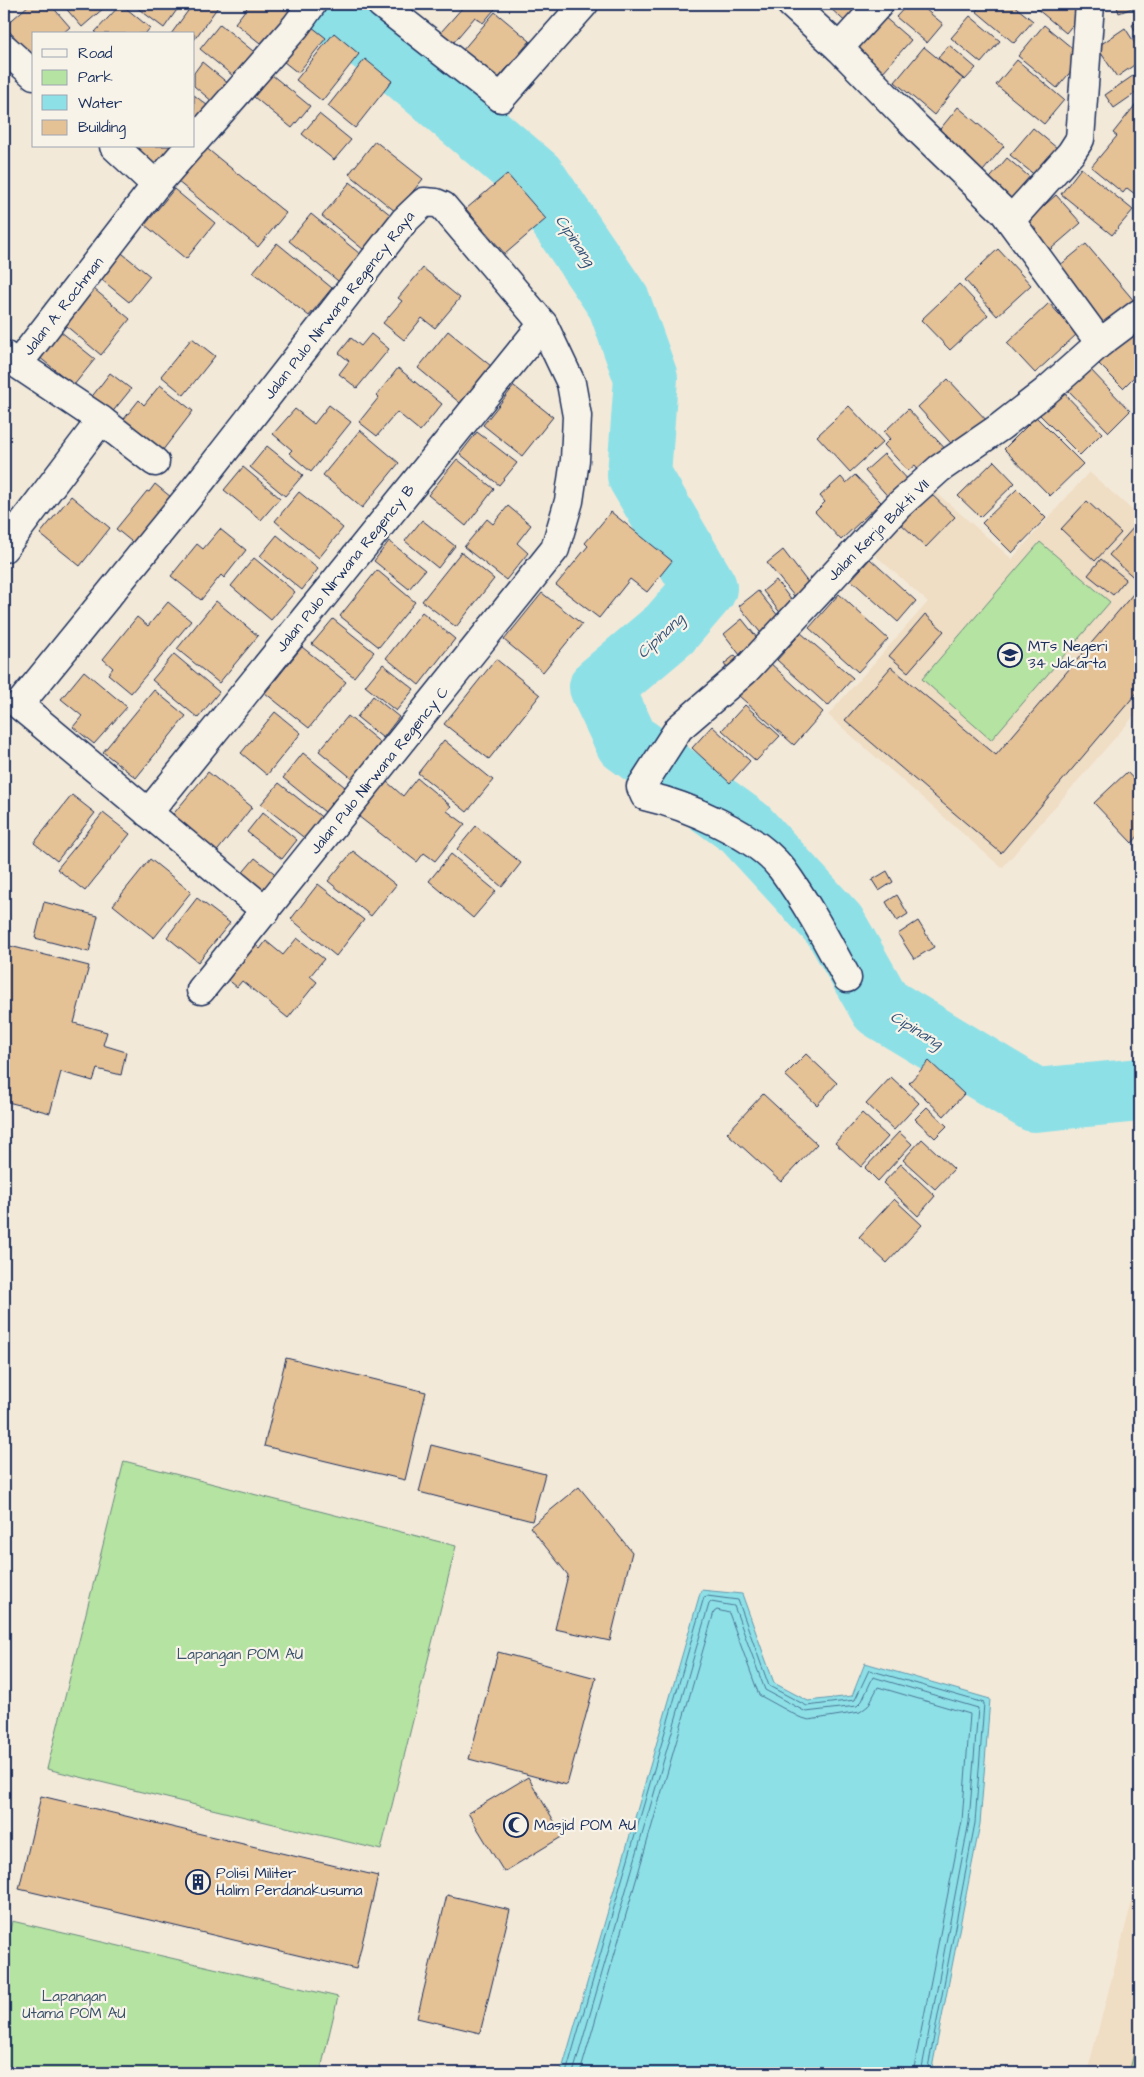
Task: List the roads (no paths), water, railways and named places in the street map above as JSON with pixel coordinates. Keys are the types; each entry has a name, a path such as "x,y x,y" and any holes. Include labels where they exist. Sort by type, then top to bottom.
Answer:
{"street":[{"path":"195,141 296,26 312,4"},
{"path":"381,4 501,98 584,4"},
{"path":"791,4 839,48 916,128 992,199 1011,220 1100,344"},
{"path":"839,48 879,4"},
{"path":"1011,220 1072,153 1080,139 1090,4"},
{"path":"4,48 32,73"},
{"path":"116,148 156,185"},
{"name":"Jalan A. Rochman","path":"155,462 101,420 11,360 188,148"},
{"name":"Jalan Pulo Nirwana Regency Raya","path":"148,813 19,705 190,494 404,221 424,202 444,206 543,324 571,383 577,416 575,460 569,501 555,549"},
{"name":"Jalan Kerja Bakti VII","path":"847,978 815,921 781,868 759,848 736,833 710,819 667,801 645,796 641,787 679,728 745,671 899,505 939,470 1000,427 1045,392 1140,312"},
{"name":"Jalan Pulo Nirwana Regency B","path":"148,813 543,324"},
{"path":"4,548 101,420"},
{"name":"Jalan Pulo Nirwana Regency C","path":"201,990 266,912 555,549"},
{"path":"148,813 266,912"}],"water":[{"path":"701,1590 742,1594 774,1683 808,1701 852,1696 865,1663 990,1699 980,1824 931,2073 561,2073"}],"waterway":[{"name":"Cipinang","path":"323,4 385,51 534,178 619,303 646,378 639,475 705,588 670,629 601,687 627,742 745,828 835,926 881,1007 1035,1100 1140,1090"}],"place":[{"name":"MTs Negeri 34 Jakarta","path":"1010,655"},
{"name":"Masjid POM AU","path":"516,1825"},
{"name":"Polisi Militer Halim Perdanakusuma","path":"198,1882"}],"park label":[{"name":"Lapangan POM AU","path":"240,1654"},
{"name":"Lapangan Utama POM AU","path":"74,2004"}]}
